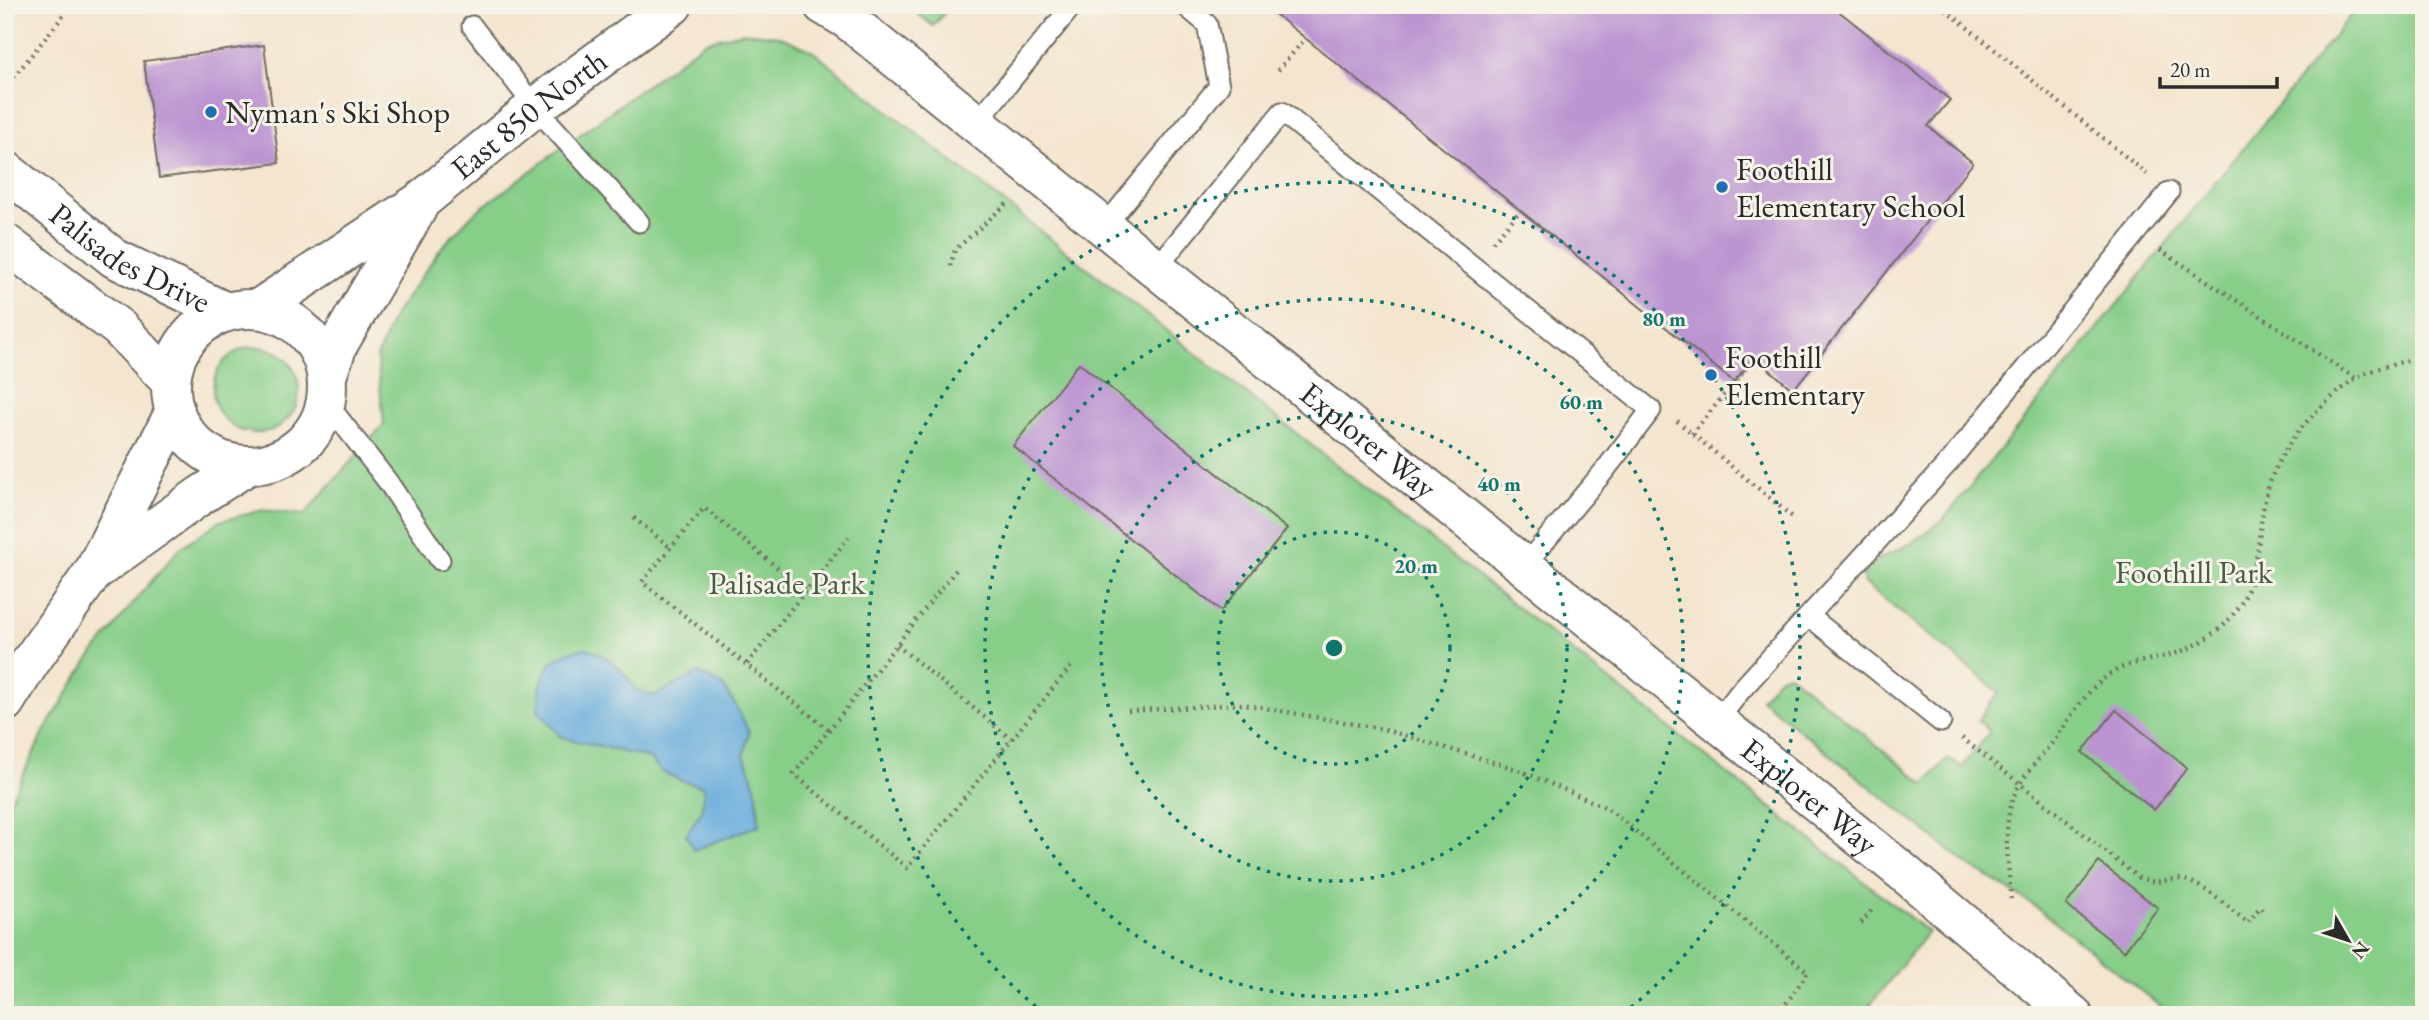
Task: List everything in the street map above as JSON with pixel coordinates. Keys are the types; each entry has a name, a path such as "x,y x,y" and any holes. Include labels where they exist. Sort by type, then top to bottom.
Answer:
{"street":[{"name":"East 850 North","path":"242,310 421,201 535,107 673,5"},
{"name":"Explorer Way","path":"823,5 848,20 1717,721 2072,1014"},
{"name":"Palisades Drive","path":"5,170 114,258 242,310"},
{"name":"East 850 North","path":"327,390 338,345 421,201"},
{"name":"Palisades Drive","path":"5,243 119,328 173,396"},
{"path":"5,702 94,571 173,396 176,359 188,339 205,323 242,310 283,316 304,330 320,352 327,390 316,429 298,449 274,462 247,466 223,461 202,450 185,432 173,396"},
{"path":"94,571 201,495 247,466"}],"lane":[{"path":"976,123 1073,5"},
{"path":"1104,227 1219,86 1208,24 1184,5"},
{"path":"472,26 535,107 639,222"},
{"path":"1156,269 1282,112 1651,410 1605,470 1524,566"},
{"path":"1717,721 1742,689 1950,461 2169,192"},
{"path":"327,390 440,560"},
{"path":"1809,615 1941,722"}],"path":[{"path":"5,88 72,5"},
{"path":"1940,5 2169,192"},
{"path":"1278,70 1306,39"},
{"path":"950,266 955,250 1017,193"},
{"path":"1493,242 1520,211"},
{"path":"2158,249 2356,378"},
{"path":"1692,434 1755,357"},
{"path":"2011,899 2007,834 2011,806 2019,784 2080,703 2096,685 2119,669 2173,654 2222,628 2249,590 2266,496 2275,470 2302,426 2321,406 2356,378 2384,366 2424,358"},
{"path":"1673,418 1795,519"},
{"path":"805,590 704,508 642,582 829,730"},
{"path":"634,518 671,548"},
{"path":"747,664 849,537"},
{"path":"956,570 794,774 907,868 1070,666"},
{"path":"897,645 1011,739"},
{"path":"1128,711 1242,704 1383,729 1516,769 1607,808 1808,972 1778,1015"},
{"path":"1973,747 2139,878 2155,884 2178,879 2188,882 2204,889 2248,923 2260,907 2263,909"},
{"path":"1861,923 1873,909"}],"green space":[{"path":"906,5 951,5 933,26"},
{"name":"Foothill Park","path":"2359,5 2424,5 2424,1015 2171,1015 2032,904 1965,863 1761,699 1781,675 1789,674 1925,784 1946,760 1950,759 1962,767 1990,732 1978,720 1999,692 1863,582 1863,573 1877,560 1912,543 1943,520"},
{"name":"Palisade Park","path":"744,32 779,36 811,50 1928,932 1862,1015 5,1015 5,811 44,732 87,662 180,548 220,521 263,510 304,515 384,424 377,358 392,319 442,247 473,214 706,41"},
{"path":"256,347 272,351 286,360 295,374 299,390 295,406 286,420 272,429 256,433 240,429 226,420 217,406 213,390 217,374 226,360 240,351"}],"water":[{"path":"587,648 615,664 636,690 654,696 699,673 722,685 749,732 744,756 757,796 759,825 694,850 686,835 702,810 704,787 662,772 649,758 561,737 538,710 541,686 548,667 554,660"}],"building":[{"name":"Foothill Elementary School","path":"1264,5 1831,5 1950,100 1928,126 1973,163 1793,390 1755,357 1734,382"},
{"name":"Nyman's Ski Shop","path":"264,45 279,163 159,178 144,61"},
{"path":"1079,363 1287,529 1221,611 1013,446"},
{"path":"2116,710 2187,768 2154,810 2082,752"},
{"path":"2099,862 2158,908 2124,951 2066,905"}],"place":[{"name":"Nyman's Ski Shop","path":"211,112"},
{"name":"Foothill Elementary School","path":"1722,187"},
{"name":"Foothill Elementary","path":"1711,375"}]}
